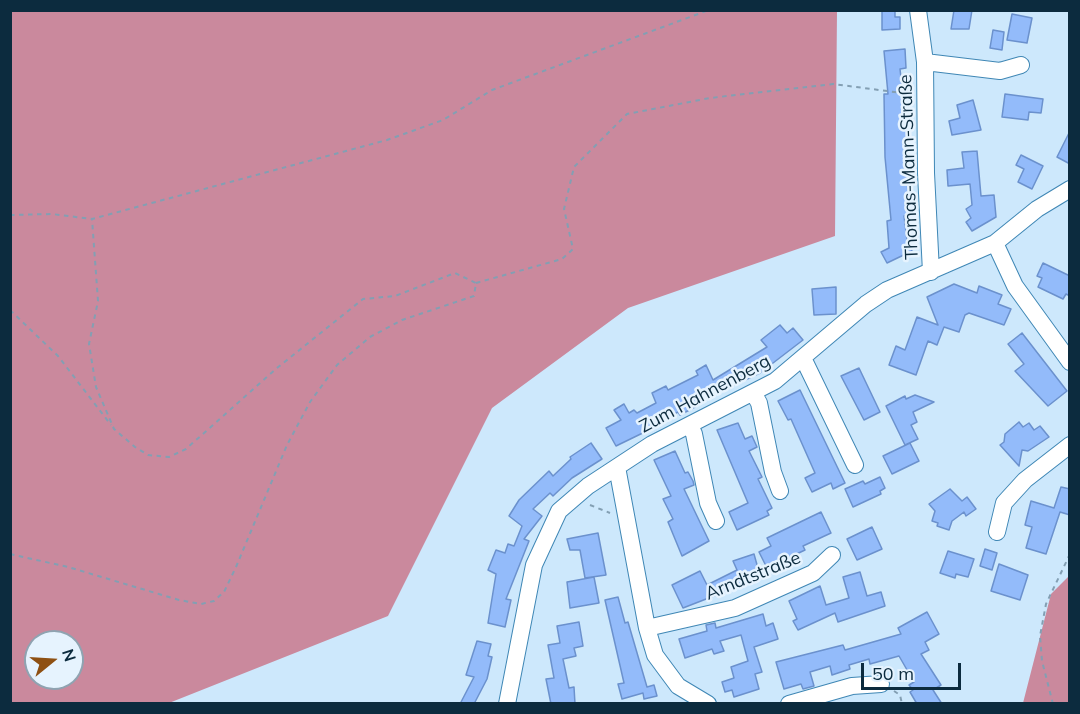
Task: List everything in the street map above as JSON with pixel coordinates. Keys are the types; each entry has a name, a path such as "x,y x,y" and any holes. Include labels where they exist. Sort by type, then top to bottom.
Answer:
{"street":[{"name":"Thomas-Mann-Straße","path":"918,10 925,62 926,173 931,272"},
{"name":"Thomas-Mann-Straße","path":"925,62 1000,71 1022,65"},
{"name":"Zum Hahnenberg","path":"507,704 534,565 560,511 573,499 652,444 754,394 775,381 880,295 995,243 1037,209 1070,189"},
{"path":"995,243 1021,295 1070,362"},
{"path":"803,358 855,465"},
{"path":"754,394 759,403 773,472 780,490"},
{"path":"690,425 694,434 708,503 716,521"},
{"path":"997,532 1004,503 1025,480 1070,446"},
{"path":"617,467 646,628 655,655 678,686 708,704"},
{"name":"Arndtstraße","path":"646,628 735,608 813,573 832,555"},
{"path":"789,704 852,686 881,684"}],"path":[{"path":"10,215 52,214 92,219 387,140 443,120 492,90 709,10"},
{"path":"10,310 58,356 114,429 148,455 169,457 186,449 277,368 363,299 395,296 455,273 476,283 562,259 573,249 564,209 574,167 627,114 710,98 833,84 926,96"},
{"path":"92,219 98,301 90,344 96,387 114,429"},
{"path":"10,554 68,567 179,600 201,604 214,601 224,592 237,567 287,445 310,402 337,365 370,337 402,320 474,296 476,283"},
{"path":"573,499 626,519"},
{"path":"1053,704 1042,661 1040,636 1046,604 1070,554"}],"shaded area":[{"path":"10,11 837,11 835,236 628,308 492,408 388,616 169,703 11,703"},
{"path":"1069,576 1069,703 1023,703 1051,594"}],"building":[{"path":"882,10 895,10 895,17 900,17 900,29 882,30"},
{"path":"954,10 972,10 969,29 951,29"},
{"path":"1012,14 1032,18 1027,43 1007,40"},
{"path":"993,30 1004,32 1002,50 990,48"},
{"path":"905,49 906,68 900,69 907,132 908,216 904,216 907,240 912,251 887,263 881,252 889,248 887,221 891,220 885,157 884,94 888,94 884,51"},
{"path":"1005,94 1043,99 1041,113 1029,112 1028,120 1002,117"},
{"path":"973,100 981,130 952,135 949,121 960,118 957,105"},
{"path":"1070,131 1070,164 1057,157"},
{"path":"977,151 981,196 994,195 996,217 972,231 966,222 971,218 966,209 972,205 970,184 948,186 947,170 964,168 962,152"},
{"path":"1021,155 1043,166 1032,189 1018,182 1024,169 1016,165"},
{"path":"1043,263 1070,276 1070,296 1066,294 1063,299 1038,287 1042,278 1037,276"},
{"path":"954,284 977,293 979,286 1002,295 998,304 1011,309 1004,325 969,313 965,315 959,332 944,327 937,345 928,341 916,375 889,365 896,346 905,350 917,317 938,325 927,297"},
{"path":"836,287 836,314 814,315 812,289"},
{"path":"780,325 787,333 793,328 803,340 760,373 694,404 695,407 680,415 678,412 652,425 653,428 616,446 606,428 621,420 614,410 624,404 629,413 634,410 637,413 656,403 652,393 666,386 668,390 698,375 696,371 706,365 713,380 767,347 761,340"},
{"path":"1022,333 1067,391 1048,406 1015,371 1024,364 1008,344"},
{"path":"859,368 880,412 864,420 841,376"},
{"path":"800,390 845,483 833,489 831,483 812,492 805,478 815,473 791,419 788,420 778,401"},
{"path":"915,395 934,402 913,412 917,422 911,425 918,439 905,445 886,406 905,396 906,399"},
{"path":"1019,422 1023,427 1029,423 1034,430 1040,426 1049,437 1028,451 1022,450 1019,466 1000,445 1004,442 1005,434"},
{"path":"738,423 745,439 752,436 757,447 749,451 762,477 758,479 772,508 767,511 769,515 737,530 729,512 748,503 717,430"},
{"path":"591,443 602,459 572,478 553,496 550,493 533,509 542,516 524,539 529,541 506,599 511,600 505,627 488,623 496,574 488,570 496,550 505,553 508,544 514,546 522,526 509,516 519,500 549,471 553,476 571,459 570,457"},
{"path":"910,443 919,461 892,474 883,456"},
{"path":"675,451 685,473 688,472 693,481 694,485 684,489 709,541 682,556 668,522 673,519 663,499 671,496 654,460"},
{"path":"880,477 885,488 880,491 881,494 853,507 845,489"},
{"path":"1061,487 1070,489 1070,515 1060,512 1046,554 1026,548 1032,527 1025,525 1031,501 1054,508"},
{"path":"950,489 962,501 967,497 976,509 966,516 964,512 952,521 949,530 937,526 938,523 932,521 935,511 929,504"},
{"path":"821,512 831,533 803,546 805,550 767,568 759,552 771,546 767,538"},
{"path":"872,527 882,549 857,560 847,539"},
{"path":"598,533 606,575 585,578 580,550 570,550 567,539"},
{"path":"985,549 997,553 992,570 980,566"},
{"path":"948,551 974,559 968,577 956,574 955,578 940,573"},
{"path":"754,554 759,572 752,575 755,580 683,608 672,585 700,571 707,585 737,570 733,561"},
{"path":"999,564 1028,575 1020,600 991,591"},
{"path":"860,572 867,596 881,592 885,606 838,622 835,613 798,630 793,621 797,619 789,601 820,586 826,605 849,598 843,577"},
{"path":"594,577 599,603 570,608 567,582"},
{"path":"618,597 625,623 628,622 647,687 654,685 657,696 644,699 643,693 622,699 618,684 624,683 605,600"},
{"path":"927,612 939,634 925,642 929,650 921,654 941,685 933,690 942,704 917,704 909,685 914,682 899,656 870,664 869,659 849,665 850,669 832,675 830,666 810,672 814,686 803,689 801,684 784,689 776,662 843,645 845,650 901,634 898,628"},
{"path":"763,614 766,626 773,623 778,639 754,647 762,672 755,674 759,689 734,697 732,690 725,692 722,682 734,678 731,667 748,661 741,635 720,641 724,651 714,654 712,649 685,658 679,639 707,631 706,625 715,623 716,628"},
{"path":"579,622 583,646 574,648 576,656 563,659 569,688 574,687 575,704 551,704 546,679 554,678 548,645 560,643 557,626"},
{"path":"477,641 491,644 488,656 492,657 487,679 474,704 460,704 474,677 466,675"}]}
